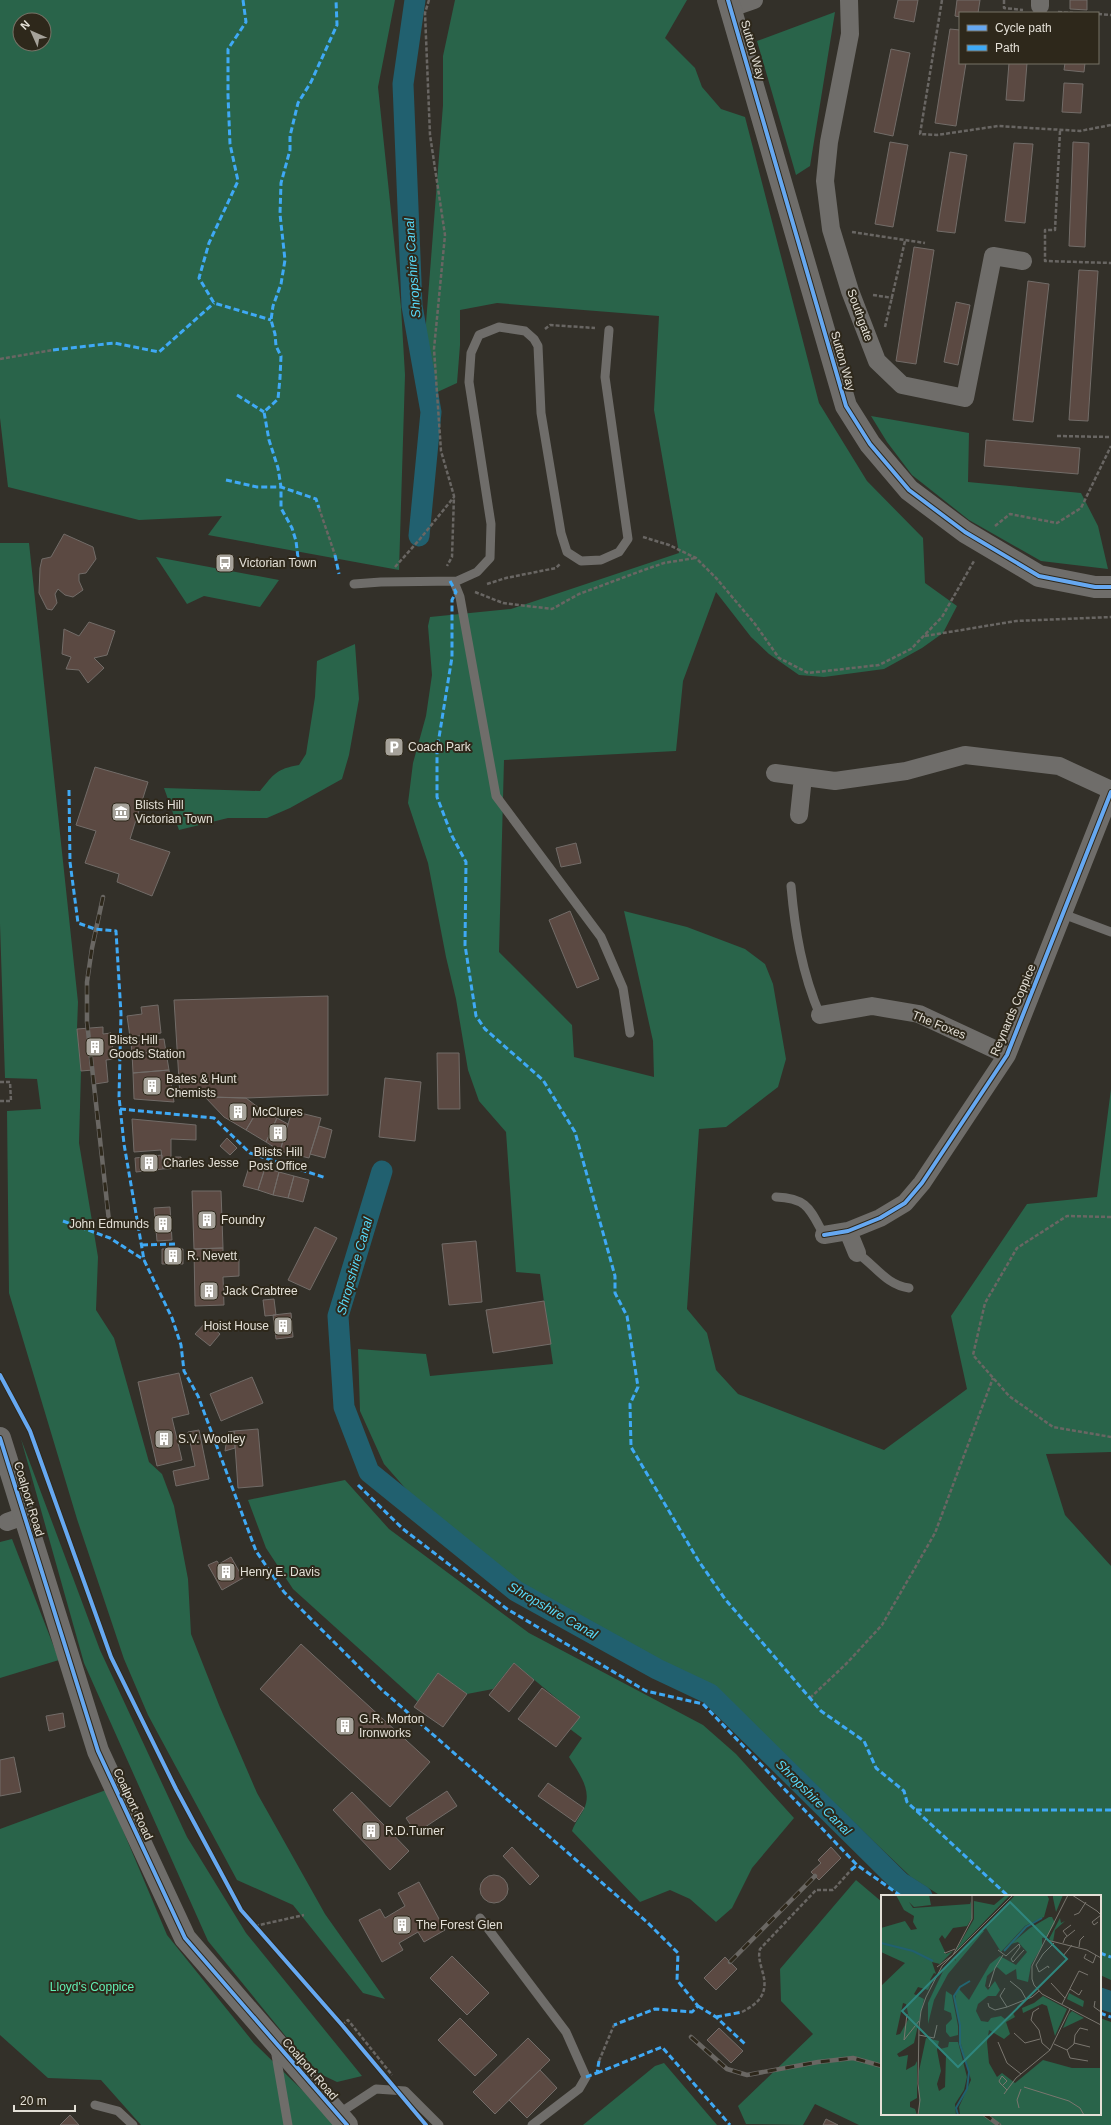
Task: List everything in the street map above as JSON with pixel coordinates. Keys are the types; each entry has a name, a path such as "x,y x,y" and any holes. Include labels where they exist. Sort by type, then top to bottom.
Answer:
{"street":[{"path":"730,4 754,0"},
{"name":"Southgate","path":"850,0 850,34 829,142 826,181 832,229 850,291 877,361 902,384 965,398 993,256 1023,261"},
{"name":"Sutton Way","path":"730,4 846,406 870,444 908,490 965,532 1039,576 1095,587 1111,587"},
{"path":"775,773 835,781 906,771 965,755 1059,766 1111,791"},
{"path":"799,815 803,777"},
{"name":"Reynards Coppice","path":"824,1235 848,1231 880,1218 905,1203 922,1183 1007,1055 1111,791"},
{"name":"The Foxes","path":"820,1015 872,1006 919,1014 1007,1055"},
{"path":"848,1231 857,1253"},
{"name":"Coalport Road","path":"0,1438 16,1519 98,1751 185,1938 342,2120"}],"lane":[{"path":"354,584 381,582 454,582 477,572 490,558 491,524 469,382 471,353 479,335 499,327 525,332 534,339 538,346 541,414 562,533 567,552 581,561 601,560 619,552 628,539 605,377 606,329"},
{"path":"454,582 460,597 496,796 601,937 623,988 630,1033"},
{"path":"791,886 799,953 811,995 820,1015"},
{"path":"1063,914 1111,932"},
{"path":"776,1197 789,1197 803,1203 824,1235"},
{"path":"857,1253 866,1259 888,1281 898,1287 909,1288"},
{"path":"480,1918 566,2032 586,2077 579,2089 532,2125"},
{"path":"274,2042 288,2125"},
{"path":"342,2120 376,2089 405,2091 439,2125"},
{"path":"95,2104 118,2111 133,2125"}],"path":[{"path":"429,0 425,13 430,135 445,235 434,349 442,451 454,496 452,556 443,572 462,590 469,590 503,603 552,609 579,594 664,563 696,558"},
{"path":"942,0 920,134 937,135 998,126 1060,131 1080,131 1111,125"},
{"path":"1099,14 1111,15"},
{"path":"1060,131 1055,230 1045,230 1045,261 1111,263"},
{"path":"832,229 925,243"},
{"path":"877,361 893,298 905,241"},
{"path":"550,325 606,329"},
{"path":"0,359 53,350"},
{"path":"1057,436 1111,436"},
{"path":"992,528 1010,514 1057,523 1081,508 1111,446"},
{"path":"381,582 420,539 454,496"},
{"path":"319,508 335,555"},
{"path":"627,532 668,545 696,558 717,579 755,624 779,658 808,673 879,665 911,649 942,617 975,559"},
{"path":"506,578 556,568"},
{"path":"924,636 1016,621 1111,616"},
{"path":"0,1082 10,1082 11,1101 0,1101"},
{"path":"1111,1217 1066,1216 1017,1248 985,1303 973,1355 1009,1396 1053,1427 1111,1437"},
{"path":"810,1698 867,1642 882,1625 936,1532 993,1378"},
{"path":"742,2012 755,2005 764,1994 763,1973 758,1955 760,1949 816,1890 833,1890 851,1870"},
{"path":"254,1926 304,1914"},
{"path":"250,1921 260,1932"},
{"path":"337,2019 346,2030"},
{"path":"342,2024 348,2020 405,2091"},
{"path":"599,2061 614,2025"}],"green space":[{"path":"0,0 395,0 378,87 401,307 405,375 399,570 208,535 222,516 139,520 8,487 0,418"},
{"path":"455,0 687,0 665,38 695,68 702,87 721,109 745,117 819,403 867,481 923,538 925,583 957,606 943,633 922,648 884,669 824,677 799,675 769,654 751,637 716,592 683,681 676,751 504,760 499,952 572,1025 574,1057 654,1077 653,1041 624,911 687,927 745,949 765,964 773,984 786,1059 778,1087 726,1127 699,1129 687,1309 707,1333 716,1370 738,1394 884,1450 967,1389 951,1316 1027,1204 1097,1197 1111,1089 1111,1452 1046,1454 1065,1515 1111,1566 1111,1980 1101,1975 1101,1895 939,1895 911,1877 744,1717 695,1677 612,1646 514,1586 428,1514 384,1464 360,1411 358,1349 426,1354 430,1376 553,1364 540,1274 516,1272 506,1132 479,1101 468,1070 456,999 446,957 428,863 408,803 413,763 426,716 432,675 428,626 430,617 511,609 679,553 654,410 659,316 497,303 460,310 460,345 457,383 420,400 443,105 443,56"},
{"path":"835,12 810,166 796,175 757,41"},
{"path":"871,416 969,433 968,482 1081,493 1098,526 1108,569 1041,561 969,520 912,475 887,442"},
{"path":"0,543 29,543 78,1002 77,1029 81,1071 79,1143 98,1257 96,1310 114,1338 149,1462 162,1474 174,1506 188,1579 191,1634 219,1705 257,1793 325,1914 385,1999 363,1993 293,1905 237,1880 148,1715 124,1659 77,1519 9,1293 7,1111 41,1109 37,1079 5,1078 0,924"},
{"path":"156,557 279,580 260,607 204,596 187,604"},
{"path":"355,644 359,699 349,755 342,779 290,808 267,818 228,818 179,830 164,788 260,791 276,773 285,768 299,765 306,754 315,697 317,661"},
{"path":"21,1439 100,1650 187,1837 246,1933 362,2076 337,2082 314,2071 208,1941 84,1663"},
{"path":"345,1480 389,1529 529,1633 703,1725 736,1754 794,1818 752,1868 732,1908 716,1922 690,1899 670,1890 640,1902 572,1831 584,1809 587,1795 586,1788 580,1775 569,1757 582,1738 570,1729 579,1717 514,1663 493,1689 467,1694 438,1673 418,1702 293,1589 266,1548 248,1500"},
{"path":"12,1539 59,1660 0,1678 0,1542"},
{"name":"Lloyd's Coppice","path":"106,1790 167,1935 254,2043 338,2125 141,2125 101,2080 48,2078 0,2035 0,1829"},
{"path":"856,1880 881,1901 881,2115 1101,2115 1101,2018 1111,2022 1111,2125 859,2125 815,2104 803,2125 746,2124 738,2106 813,2034 781,2001 780,1969"},
{"path":"664,2063 717,2125 583,2125 655,2066"}],"building":[{"path":"898,0 918,0 914,22 894,18"},
{"path":"957,0 980,0 978,12 959,12 959,17 955,16"},
{"path":"1070,0 1087,0 1087,10 1070,9"},
{"path":"950,29 959,30 959,64 966,64 956,126 935,123"},
{"path":"891,49 910,53 893,136 874,132"},
{"path":"1009,64 1027,64 1024,101 1006,100"},
{"path":"1065,64 1085,64 1084,72 1064,70"},
{"path":"1064,83 1083,84 1081,113 1062,112"},
{"path":"890,142 908,145 893,227 875,224"},
{"path":"1073,142 1089,143 1085,247 1069,246"},
{"path":"1014,143 1033,144 1025,223 1005,221"},
{"path":"950,152 967,155 955,233 937,231"},
{"path":"914,247 934,250 916,364 896,361"},
{"path":"1079,270 1098,271 1088,421 1069,420"},
{"path":"1028,281 1049,284 1033,422 1013,420"},
{"path":"956,302 970,305 958,365 944,362"},
{"path":"986,440 1080,448 1078,474 984,466"},
{"path":"64,534 93,547 96,559 86,573 79,574 79,581 83,590 73,597 65,595 58,589 55,594 57,603 52,610 47,609 39,593 40,568 42,559 51,557"},
{"path":"89,622 115,631 107,655 94,658 104,668 88,683 79,670 66,669 71,657 62,654 64,629 79,636"},
{"path":"95,767 148,782 130,839 170,852 152,896 117,882 119,874 85,863 96,831 76,825"},
{"path":"576,843 581,863 561,867 556,848"},
{"path":"570,911 599,979 577,988 549,920"},
{"path":"328,996 328,1095 246,1098 180,1096 174,1000"},
{"path":"158,1005 161,1033 130,1037 127,1016 142,1014 141,1007"},
{"name":"Blists Hill Goods Station","path":"103,1027 103,1034 111,1033 114,1059 106,1060 108,1082 95,1084 93,1070 81,1071 77,1029"},
{"path":"164,1039 166,1052 132,1053 131,1042"},
{"path":"166,1052 169,1070 133,1073 132,1053"},
{"path":"437,1053 459,1053 460,1109 438,1109"},
{"name":"Bates & Hunt Chemists","path":"169,1070 174,1102 134,1099 133,1073"},
{"path":"385,1078 421,1082 415,1141 379,1137"},
{"name":"McClures","path":"205,1097 246,1098 259,1108 246,1130 224,1117"},
{"path":"259,1108 277,1118 266,1142 246,1130"},
{"path":"292,1111 321,1118 309,1158 280,1151"},
{"name":"Blists Hill Post Office","path":"277,1118 288,1124 280,1151 266,1142"},
{"path":"132,1119 196,1125 196,1140 171,1139 171,1157 181,1157 182,1168 163,1169 161,1150 134,1152"},
{"path":"319,1126 332,1130 325,1158 310,1154"},
{"path":"227,1138 237,1148 230,1155 220,1146"},
{"name":"Charles Jesse","path":"162,1155 163,1169 136,1172 135,1158"},
{"path":"250,1164 265,1168 258,1190 243,1186"},
{"path":"265,1168 279,1172 273,1195 258,1190"},
{"path":"279,1172 294,1176 288,1198 273,1195"},
{"path":"294,1176 309,1180 303,1202 288,1198"},
{"name":"Foundry","path":"192,1191 221,1191 223,1248 194,1249"},
{"name":"John Edmunds","path":"170,1207 172,1240 157,1241 154,1208"},
{"path":"315,1227 337,1238 310,1290 288,1280"},
{"path":"476,1241 482,1302 449,1305 442,1244"},
{"name":"Jack Crabtree","path":"223,1248 223,1260 239,1259 239,1276 223,1277 224,1305 195,1306 194,1249"},
{"name":"R. Nevett","path":"162,1249 183,1249 183,1264 162,1264"},
{"path":"274,1299 276,1315 265,1316 263,1300"},
{"path":"544,1301 551,1344 493,1353 486,1310"},
{"name":"Hoist House","path":"291,1313 293,1337 276,1339 273,1315"},
{"path":"206,1322 220,1334 210,1346 195,1334"},
{"name":"S.V. Woolley","path":"179,1373 189,1414 172,1418 182,1460 157,1466 138,1382"},
{"path":"252,1377 263,1403 221,1421 210,1394"},
{"path":"258,1429 263,1486 238,1488 234,1431"},
{"path":"199,1430 209,1479 176,1486 173,1471 195,1466 188,1432"},
{"path":"234,1431 235,1448 225,1451 228,1432"},
{"name":"Henry E. Davis","path":"231,1557 243,1578 222,1590 208,1565 217,1561 219,1564"},
{"name":"G.R. Morton Ironworks","path":"301,1644 430,1762 390,1807 260,1689"},
{"path":"514,1663 534,1680 509,1712 489,1695"},
{"path":"438,1673 467,1694 443,1727 414,1707"},
{"path":"542,1688 580,1717 556,1747 518,1719"},
{"path":"63,1713 65,1727 49,1731 46,1716"},
{"path":"14,1757 21,1792 0,1796 0,1760"},
{"path":"548,1783 584,1808 575,1822 538,1796"},
{"path":"447,1791 457,1806 416,1833 406,1818"},
{"name":"R.D.Turner","path":"352,1792 409,1851 390,1870 333,1810"},
{"path":"512,1847 539,1876 530,1885 503,1856"},
{"path":"831,1847 841,1858 819,1880 811,1872 821,1863 818,1860"},
{"path":"494,1875 500,1876 504,1879 507,1883 507,1895 504,1899 500,1902 494,1903 488,1902 484,1899 481,1895 480,1889 481,1883 484,1879 488,1876"},
{"name":"The Forest Glen","path":"419,1882 445,1930 424,1942 418,1932 399,1943 403,1950 382,1962 359,1920 380,1909 385,1918 405,1906 398,1893"},
{"path":"452,1956 489,1993 467,2015 430,1978"},
{"path":"725,1957 737,1969 716,1990 704,1978"},
{"path":"460,2018 497,2055 475,2076 438,2040"},
{"path":"719,2028 743,2051 731,2063 707,2040"},
{"path":"528,2038 550,2060 495,2114 473,2092"},
{"path":"540,2070 557,2088 527,2118 509,2100"},
{"path":"70,2115 79,2125 60,2125"},
{"path":"826,2119 838,2125 823,2125"}],"waterway":[{"name":"Shropshire Canal","path":"415,0 403,84 412,306 431,412 419,536"},
{"name":"Shropshire Canal","path":"382,1171 338,1316 344,1407 369,1472 516,1591 657,1669 710,1694 900,1882 920,1895"},
{"name":"Shropshire Canal","path":"1101,1998 1111,2002"}],"railway":[{"path":"103,897 92,948 87,982 87,1022 109,1221"},
{"path":"730,1962 815,1876"},
{"path":"691,2037 727,2069 747,2075 818,2062 853,2058 881,2066"},
{"path":"985,2115 999,2125"}],"marked path":[{"path":"243,0 246,22 228,49 230,144 238,181 209,243 199,278 214,303 271,320"},
{"path":"299,566 296,541 292,528 281,508 281,487 278,468 269,440 264,412 278,399 280,378 281,356 276,346 275,334 271,320 273,306 281,284 285,260 280,214 281,183 290,150 290,136 298,103 311,82 337,25 336,0"},
{"path":"53,350 114,343 159,352 214,303"},
{"path":"237,395 264,412"},
{"path":"226,480 257,487 281,487 316,499 319,508"},
{"path":"335,555 339,574"},
{"path":"450,581 456,592 452,600 452,657 437,750 437,797 452,836 466,862 465,945 476,1016 485,1029 543,1080 575,1132 615,1276 615,1293 627,1316 638,1387 630,1404 631,1447 698,1560 725,1599 821,1711 864,1741 876,1768 904,1791 907,1802 1007,1895"},
{"path":"69,790 70,862 78,923 95,929 116,931 121,1014 119,1097 124,1144 144,1260 172,1318 181,1345 184,1371 198,1396 256,1551 284,1592 381,1689 648,1923 678,1953 677,1980 698,2006 692,2012 655,2009 614,2025"},
{"path":"120,1109 214,1118 250,1153 326,1178"},
{"path":"63,1221 110,1238 144,1260"},
{"path":"142,1245 178,1244"},
{"path":"358,1485 403,1529 507,1609 646,1691 703,1704 857,1865 900,1895"},
{"path":"916,1810 1111,1810"},
{"path":"851,1870 857,1865"},
{"path":"1101,1953 1111,1957"},
{"path":"698,2006 716,2017 745,2044"},
{"path":"716,2017 742,2012"},
{"path":"1101,2013 1111,2017"},
{"path":"597,2073 662,2047 730,2125"},
{"path":"586,2077 597,2073 599,2061"}],"cycle path":[{"path":"728,0 846,406 870,444 909,490 965,532 1039,576 1095,587 1111,587"},
{"path":"824,1235 848,1231 880,1218 905,1203 922,1183 1007,1055 1111,792"},
{"path":"0,1375 30,1431 111,1657 176,1789 241,1910 342,2025 426,2125"},
{"path":"0,1438 98,1751 185,1938 347,2125"}],"place":[{"name":"Victorian Town","path":"225,563"},
{"name":"Coach Park","path":"394,747"},
{"name":"Blists Hill Victorian Town","path":"121,812"},
{"name":"Blists Hill Goods Station","path":"95,1047"},
{"name":"Bates & Hunt Chemists","path":"152,1086"},
{"name":"McClures","path":"238,1112"},
{"name":"Blists Hill Post Office","path":"278,1133"},
{"name":"Charles Jesse","path":"149,1163"},
{"name":"Foundry","path":"207,1220"},
{"name":"John Edmunds","path":"163,1224"},
{"name":"R. Nevett","path":"173,1256"},
{"name":"Jack Crabtree","path":"209,1291"},
{"name":"Hoist House","path":"283,1326"},
{"name":"S.V. Woolley","path":"164,1439"},
{"name":"Henry E. Davis","path":"226,1572"},
{"name":"G.R. Morton Ironworks","path":"345,1726"},
{"name":"R.D.Turner","path":"371,1831"},
{"name":"The Forest Glen","path":"402,1925"}]}
